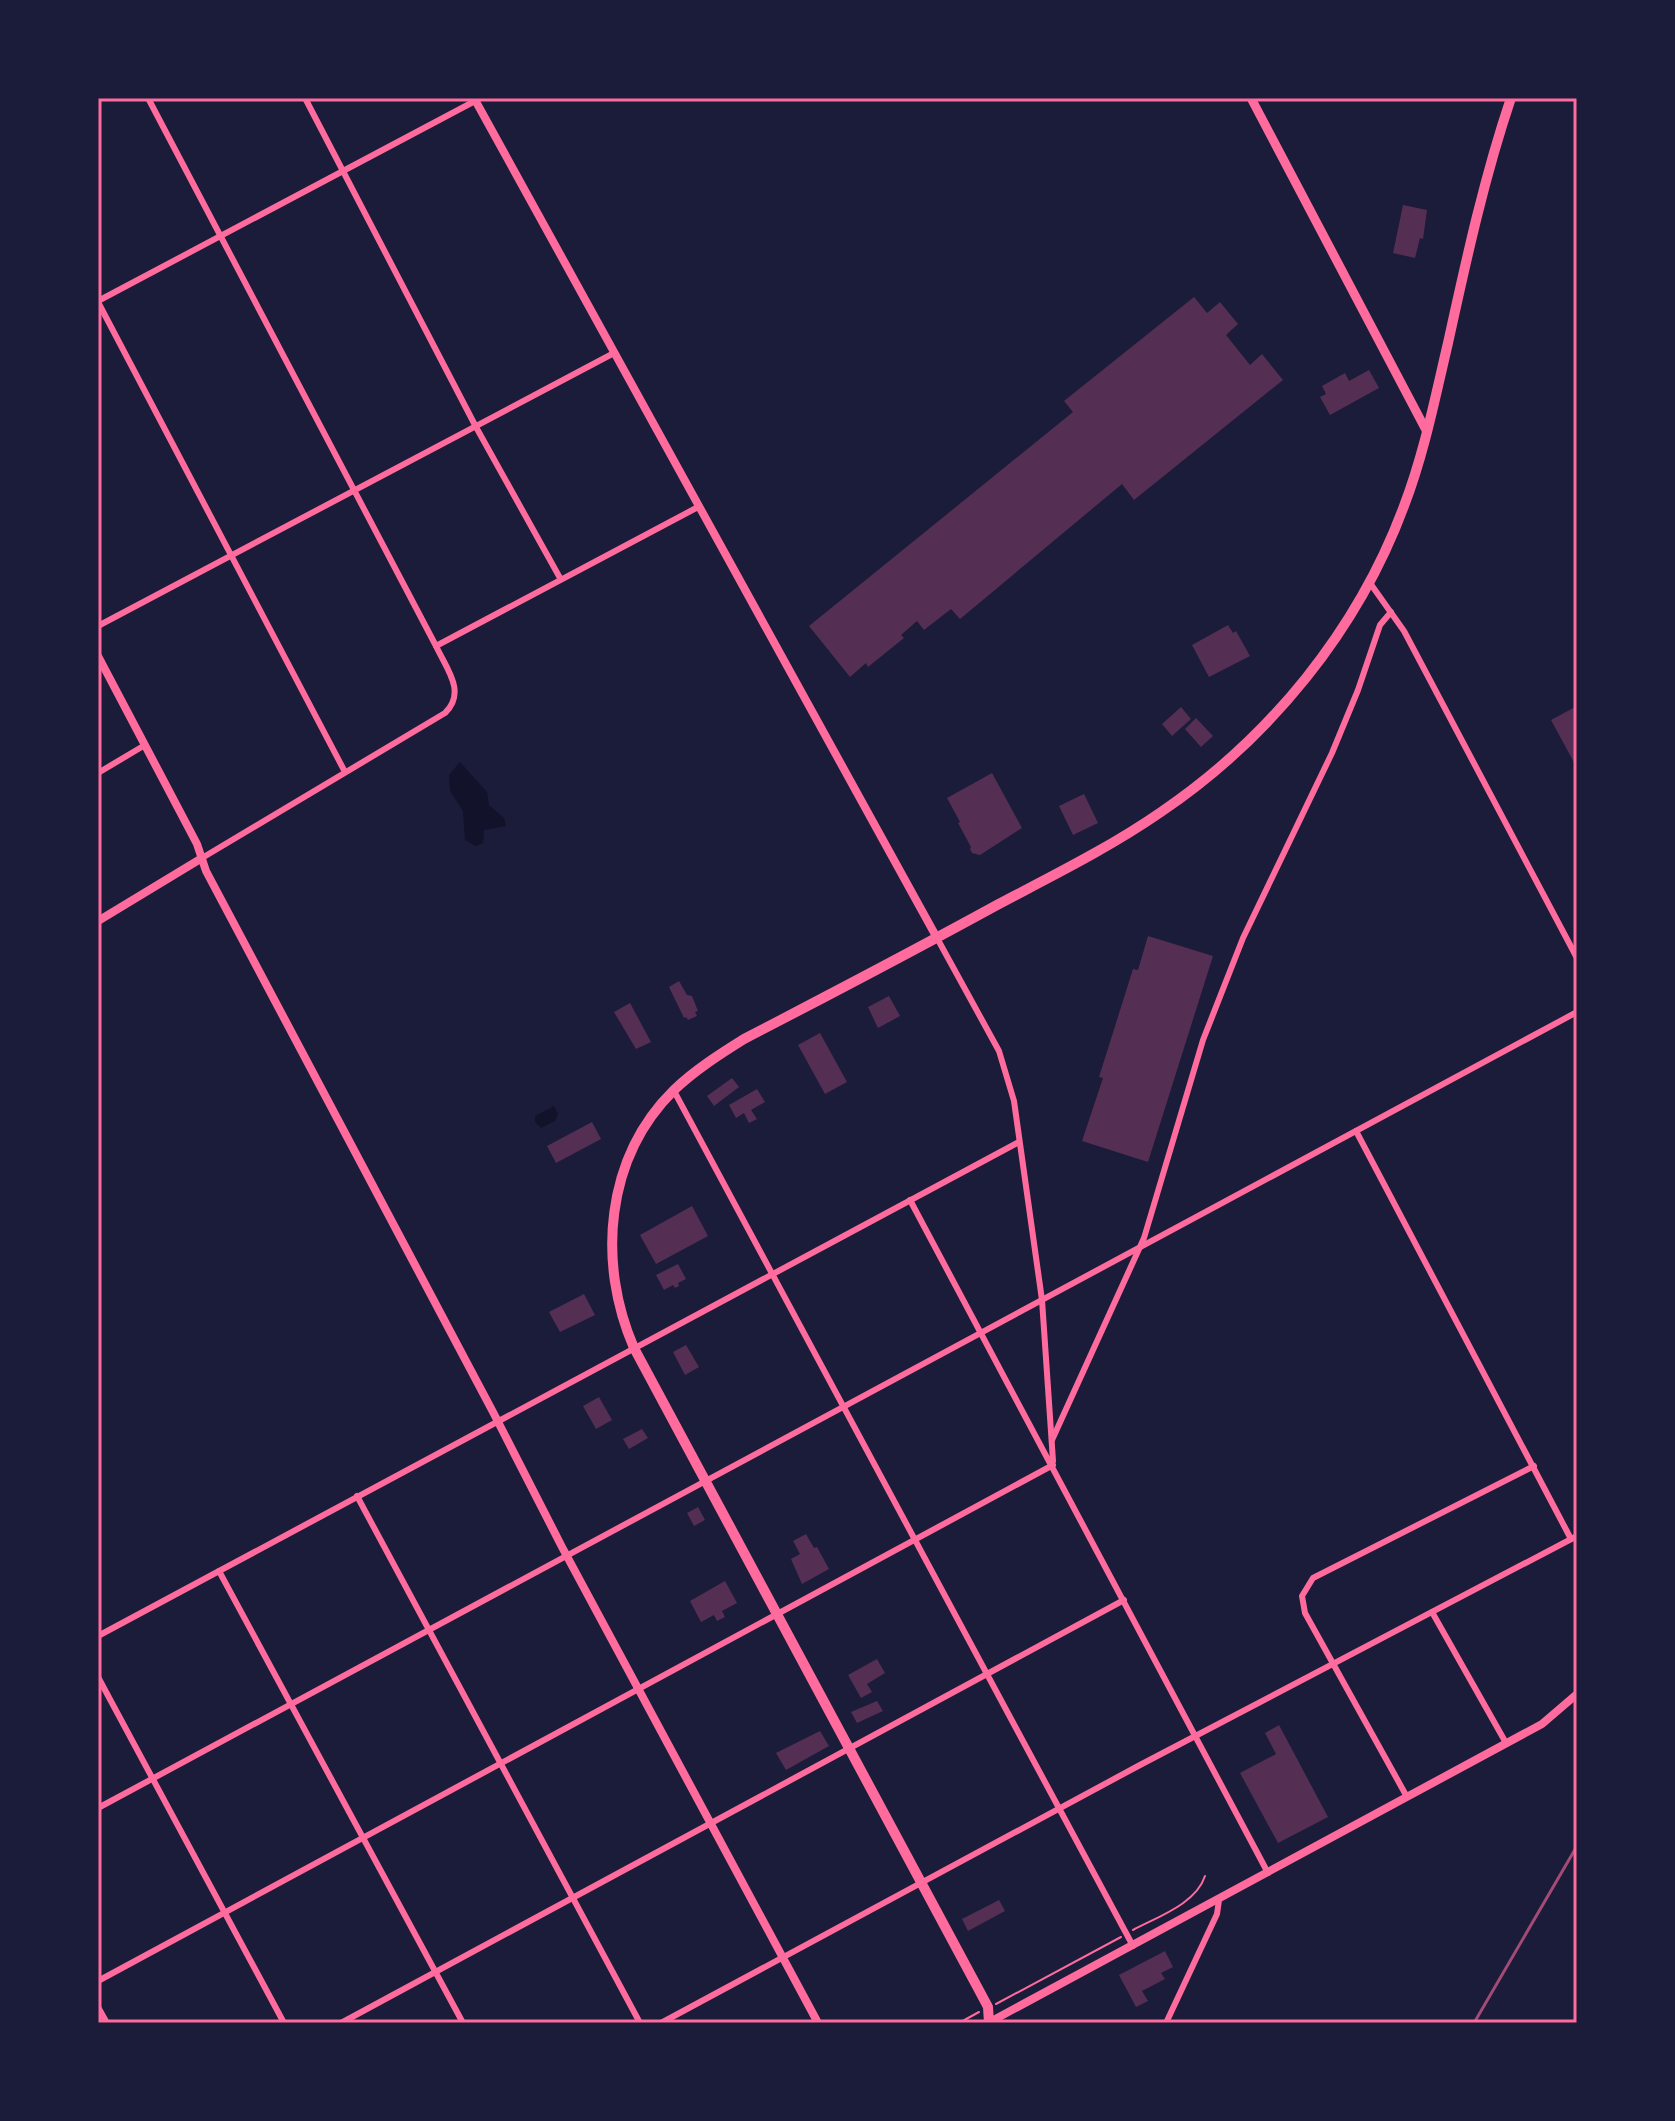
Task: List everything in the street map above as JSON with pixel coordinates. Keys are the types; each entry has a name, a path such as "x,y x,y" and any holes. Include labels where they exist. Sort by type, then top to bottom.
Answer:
{"main road":[{"path":"1251,98 1427,432"},
{"path":"989,2023 988,2007 634,1348 618,1305 611,1244 619,1187 644,1129 674,1091 696,1071 744,1039 1089,856 1187,795 1279,710 1316,667 1370,583 1403,509 1427,432 1492,155 1511,98"}],"street":[{"path":"98,921 445,713 455,702 455,685 436,646 148,98"},
{"path":"305,98 476,427 560,578"},
{"path":"345,772 98,302 475,99 999,1051 1014,1101 1042,1300 1053,1465"},
{"path":"98,626 614,353"},
{"path":"436,646 698,507"},
{"path":"1370,583 1391,612 1577,958"},
{"path":"1052,1440 1139,1250 1203,1040 1243,938 1332,753 1380,625 1391,612"},
{"path":"98,656 197,844 206,871 567,1556 818,2023"},
{"path":"98,773 145,745"},
{"path":"98,1808 1577,1012"},
{"path":"674,1091 1133,1946"},
{"path":"661,2023 1574,1537 1356,1131"},
{"path":"98,1636 1019,1142"},
{"path":"910,1200 1268,1873"},
{"path":"98,1981 1053,1465"},
{"path":"1407,1797 1305,1613 1302,1596 1313,1578 1534,1466"},
{"path":"357,1496 640,2023"},
{"path":"219,1571 463,2023"},
{"path":"341,2023 1124,1600"},
{"path":"1432,1612 1506,1743"},
{"path":"98,1677 284,2023"},
{"path":"989,2023 1542,1724 1577,1694"},
{"path":"1166,2023 1217,1914 1219,1900"},
{"path":"98,2007 107,2023"}],"path":[{"path":"997,2003 1173,1909 1198,1890 1205,1876"},
{"path":"959,2023 977,2013"}],"shaded area":[{"path":"460,762 487,792 489,805 504,818 506,826 484,830 483,843 476,846 465,840 463,811 450,791 449,775"},
{"path":"554,1106 558,1114 555,1121 541,1128 535,1122 535,1116"}],"building":[{"path":"1403,205 1427,210 1423,239 1420,238 1415,258 1393,253"},
{"path":"1194,297 1207,313 1220,302 1238,324 1226,335 1250,365 1262,354 1283,380 1134,500 1122,484 960,619 951,609 924,630 917,621 901,635 904,638 868,667 866,663 850,677 809,626 1073,412 1064,401"},
{"path":"1369,370 1379,388 1330,415 1320,397 1326,394 1322,386 1345,373 1349,381"},
{"path":"1228,625 1233,633 1236,631 1250,656 1209,677 1192,645"},
{"path":"1577,706 1577,768 1551,720"},
{"path":"1181,707 1191,719 1172,736 1162,724"},
{"path":"1196,718 1213,736 1201,747 1185,729"},
{"path":"992,773 1022,828 980,855 972,853 947,798"},
{"path":"1084,794 1098,823 1073,835 1059,806"},
{"path":"1148,936 1213,956 1148,1162 1082,1141 1133,969 1138,970"},
{"path":"679,981 687,995 692,996 698,1011 695,1012 697,1016 688,1020 684,1018 669,987"},
{"path":"889,996 900,1016 878,1028 868,1007"},
{"path":"630,1003 651,1042 636,1049 614,1012"},
{"path":"820,1033 847,1082 825,1094 798,1045"},
{"path":"732,1078 739,1087 714,1106 707,1096"},
{"path":"757,1089 765,1102 751,1110 757,1119 749,1123 744,1113 736,1118 729,1105"},
{"path":"592,1122 601,1139 556,1163 547,1146"},
{"path":"692,1206 708,1236 656,1264 640,1235"},
{"path":"678,1264 686,1279 675,1288 673,1285 664,1290 656,1275"},
{"path":"584,1294 595,1315 560,1332 549,1312"},
{"path":"686,1345 699,1367 685,1375 673,1352"},
{"path":"599,1397 612,1420 596,1429 583,1406"},
{"path":"642,1429 648,1438 629,1449 623,1439"},
{"path":"698,1507 705,1520 694,1526 687,1513"},
{"path":"806,1534 829,1569 802,1584 791,1559 800,1554 793,1541"},
{"path":"725,1581 737,1603 722,1611 725,1617 717,1621 714,1615 701,1622 690,1601"},
{"path":"877,1659 885,1673 867,1684 872,1692 861,1698 848,1675"},
{"path":"877,1701 883,1711 857,1723 851,1712"},
{"path":"1279,1725 1328,1817 1278,1843 1240,1773 1276,1754 1265,1733"},
{"path":"820,1731 829,1746 786,1770 776,1753"},
{"path":"999,1900 1005,1911 968,1931 962,1919"},
{"path":"1165,1951 1173,1967 1161,1973 1165,1979 1142,1991 1148,2001 1136,2007 1119,1975"}],"railway":[{"path":"1474,2023 1577,1846"}]}
